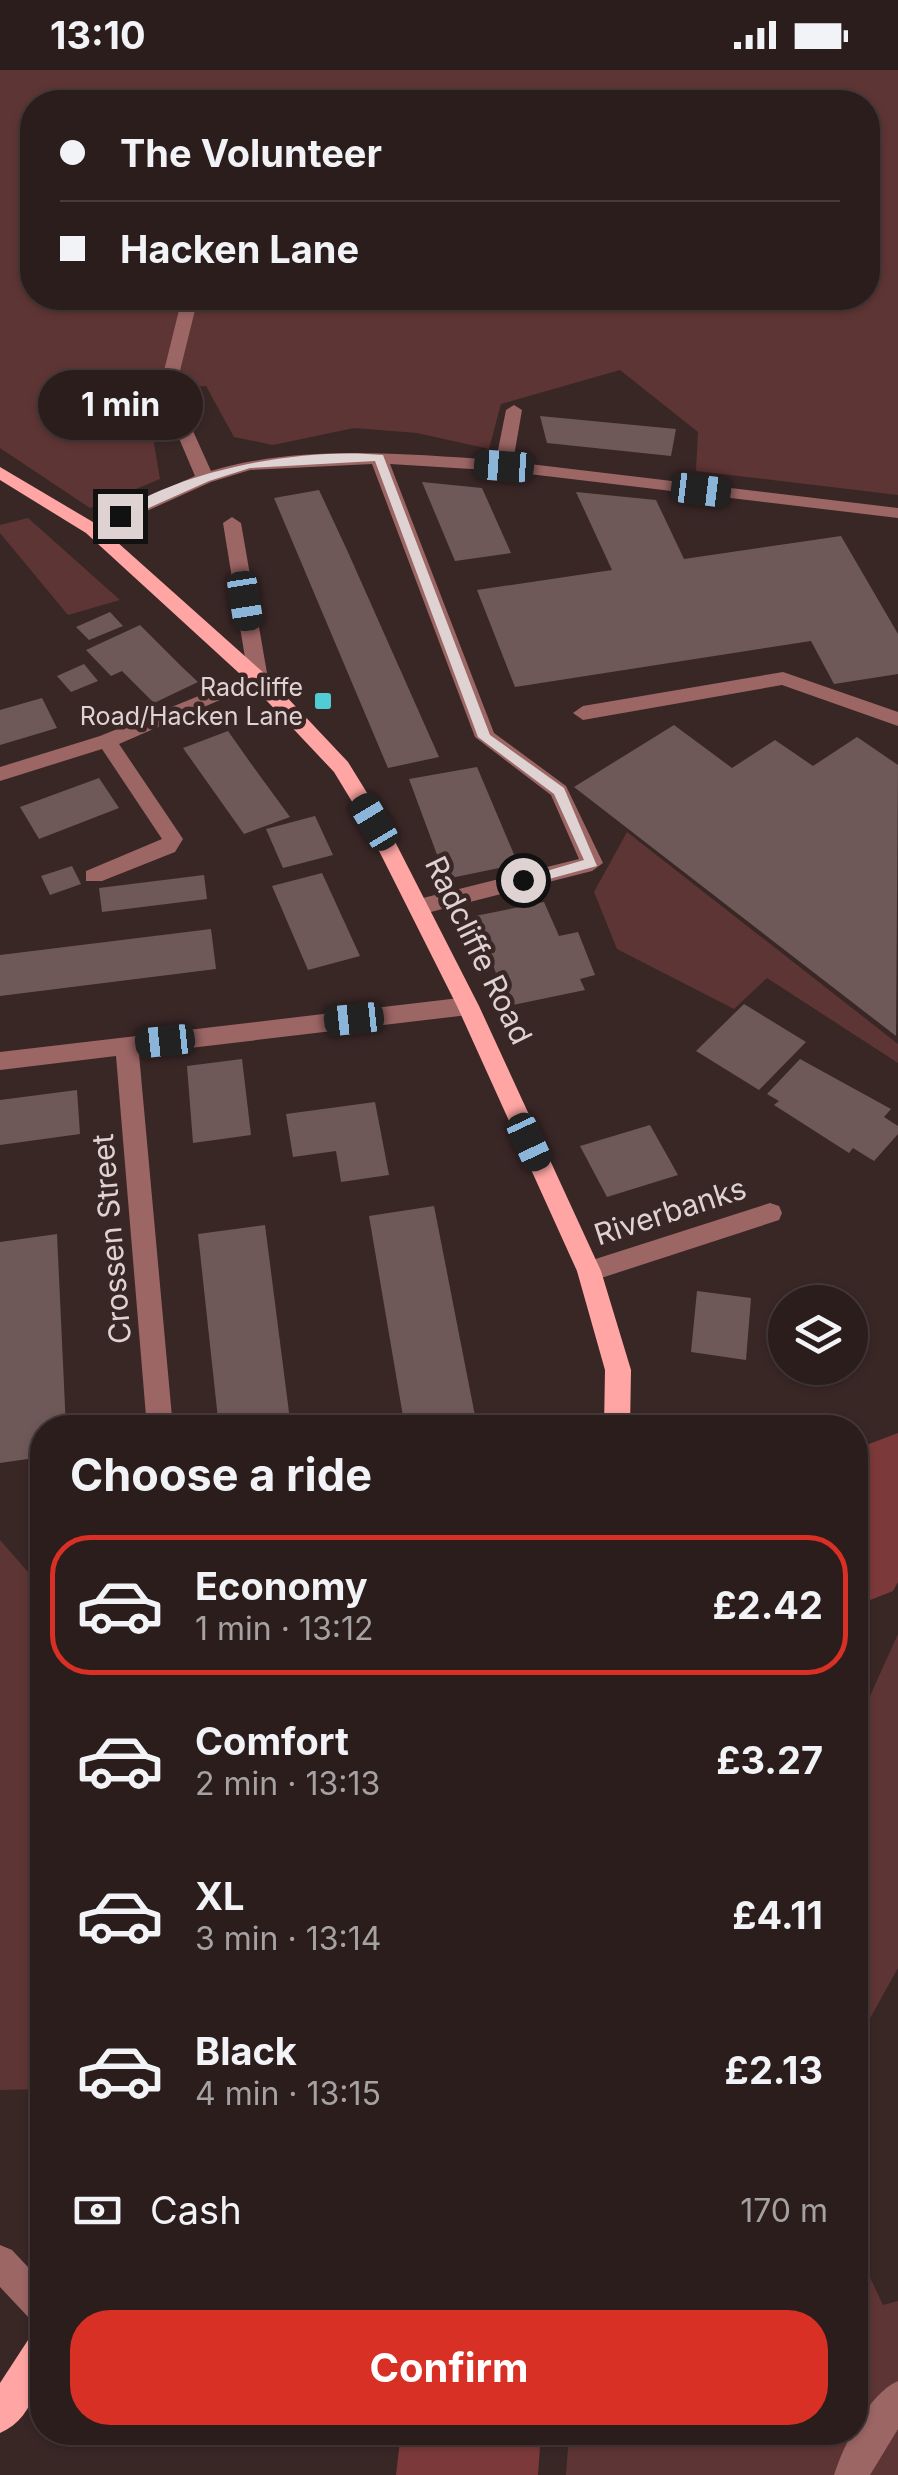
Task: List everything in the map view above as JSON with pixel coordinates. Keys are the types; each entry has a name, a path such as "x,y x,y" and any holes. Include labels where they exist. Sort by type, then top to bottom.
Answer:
{"main road":[{"name":"Radcliffe Road","path":"0,472 92,528 258,679 341,767 419,907 468,1006 589,1271 618,1370 617,1415"},
{"path":"0,2415 30,2369"}],"street":[{"path":"187,310 167,391 205,478"},
{"path":"504,466 514,410"},
{"path":"380,458 484,737 559,791 592,863 419,907"},
{"path":"92,528 205,478 249,465 380,458 504,466 898,513"},
{"path":"0,774 108,741 258,679 232,523"},
{"path":"584,712 783,678 898,719"},
{"path":"94,876 168,847 173,839 108,741"},
{"path":"0,1061 468,1006"},
{"name":"Crossen Street","path":"127,1046 159,1415"},
{"name":"Riverbanks","path":"589,1271 770,1213"},
{"path":"0,2262 30,2294"},
{"path":"868,2441 898,2399"},
{"path":"852,2475 865,2445"}],"shaded area":[{"path":"0,70 898,70 898,495 696,471 698,432 620,370 501,404 489,449 417,433 354,428 273,445 234,437 206,386 145,391 160,479 90,508 0,448"},
{"path":"28,518 120,600 68,615 0,533 0,525"},
{"path":"627,832 898,1044 898,1063 767,978 734,1009 617,949 594,892"},
{"path":"0,1540 30,1574 30,2089 0,2090"},
{"path":"898,1634 898,1968 868,2022 868,1700"},
{"path":"868,2273 883,2305 898,2301 898,2475 566,2475 568,2445 868,2445"}],"building":[{"path":"540,416 676,429 671,456 547,443"},
{"path":"422,482 482,488 511,553 455,561"},
{"path":"319,490 439,757 388,768 274,498"},
{"path":"576,492 656,500 684,559 841,536 898,634 898,674 834,684 811,641 515,687 477,590 612,570"},
{"path":"110,612 123,626 89,640 76,627"},
{"path":"140,625 198,682 154,703 122,671 111,676 86,650"},
{"path":"84,664 98,681 71,692 57,676"},
{"path":"42,698 57,728 0,745 0,710"},
{"path":"674,725 732,768 775,740 813,766 857,737 898,765 896,1036 574,787"},
{"path":"228,731 290,817 244,834 183,748"},
{"path":"477,767 518,864 446,879 409,779"},
{"path":"99,778 119,808 39,839 20,807"},
{"path":"315,816 333,855 283,868 266,829"},
{"path":"72,866 81,884 50,895 41,876"},
{"path":"322,873 360,956 308,970 272,886"},
{"path":"204,875 207,899 102,912 99,888"},
{"path":"544,902 559,936 578,932 595,975 580,979 585,990 508,1006 475,916"},
{"path":"211,929 216,969 0,996 0,955"},
{"path":"744,1004 806,1042 759,1090 696,1051"},
{"path":"242,1059 251,1135 193,1143 187,1066"},
{"path":"800,1059 891,1109 884,1117 898,1126 898,1134 874,1161 853,1148 849,1153 774,1105 779,1101 767,1094"},
{"path":"77,1090 80,1134 0,1145 0,1100"},
{"path":"375,1102 389,1175 341,1182 336,1151 293,1157 286,1114"},
{"path":"650,1125 678,1175 607,1197 580,1146"},
{"path":"434,1206 475,1415 403,1415 369,1216"},
{"path":"265,1225 289,1415 218,1415 198,1234"},
{"path":"57,1234 65,1415 30,1415 30,1459 0,1463 0,1242"},
{"path":"697,1291 751,1298 746,1360 691,1352"}],"waterway":[{"path":"868,1533 898,1481"},
{"path":"467,2475 470,2445"}],"place":[{"name":"Radcliffe Road/Hacken Lane","path":"323,701"}],"route":[{"path":"120,516 205,478 249,465 380,458 484,737 559,791 592,863 523,880"}]}
